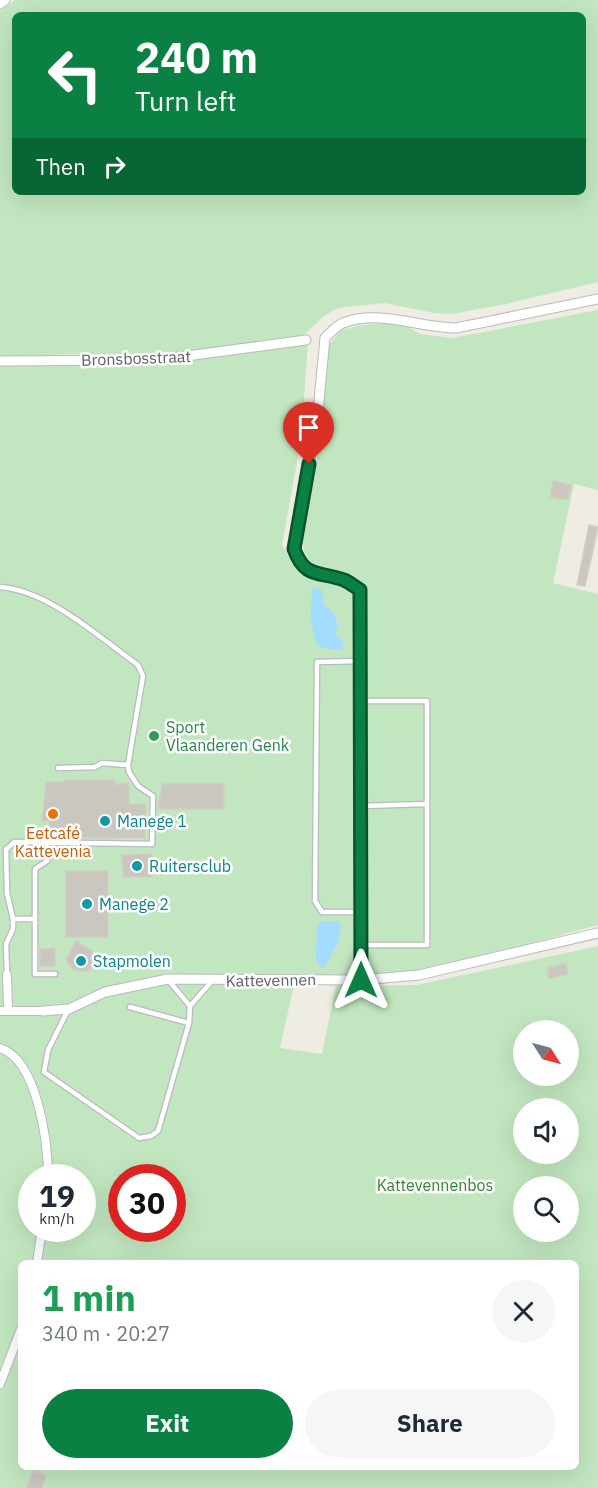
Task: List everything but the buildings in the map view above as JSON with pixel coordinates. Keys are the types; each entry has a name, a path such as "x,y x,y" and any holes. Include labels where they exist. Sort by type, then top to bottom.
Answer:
{"street":[{"path":"0,4 5,0"},
{"path":"361,980 362,661 360,590 344,580 312,573 299,561 294,549 317,421 325,338 342,323 383,318 433,328 456,328 598,298"},
{"name":"Bronsbosstraat","path":"0,361 156,360 306,340"},
{"name":"Kattevennen","path":"8,1011 69,1009 105,992 168,980 361,980 419,975 598,933"},
{"path":"7,975 8,1011"},
{"path":"0,1048 7,1050 21,1066 36,1097 45,1129 47,1164"},
{"path":"37,1260 40,1242"},
{"path":"0,1384 18,1337"}],"lane":[{"path":"0,587 12,588 56,606 138,665 143,676 128,765 129,772 138,786 153,796 152,844 14,842 6,848 7,892 13,920 6,944 7,975"},
{"path":"361,912 322,912 315,900 317,662 362,661"},
{"path":"361,701 427,701 427,945 361,945"},
{"path":"58,768 95,767 102,763 128,765"},
{"path":"361,806 427,804"},
{"path":"47,843 47,861 35,869 35,974 55,974"},
{"path":"13,920 34,919"},
{"path":"168,980 190,1006"},
{"path":"69,1009 48,1050 44,1072 139,1138 151,1136 158,1131 189,1023 190,1006 212,981"},
{"path":"130,1007 189,1023"}],"green space":[{"path":"15,0 598,0 598,282 452,314 434,313 384,303 338,308 324,316 302,337 169,355 68,354 0,359 0,11"},
{"name":"Kattevennenbos","path":"598,310 598,490 574,484 553,583 598,594 598,925 434,969 367,975 247,974 245,983 294,985 280,1048 322,1054 336,986 417,985 598,946 598,1488 0,1488 0,365 157,364 308,342 301,440 282,545 292,562 306,576 316,566 306,555 303,540 318,451 328,346 341,330 363,325 394,323 409,327 420,334 452,338"}],"water":[{"path":"315,587 322,590 324,605 334,613 338,626 335,634 344,641 342,649 332,650 318,646 311,618 312,590"},
{"path":"323,921 337,921 341,926 339,940 326,966 321,968 316,961 317,925"}],"place":[{"name":"Sport Vlaanderen Genk","path":"154,736"},
{"name":"Eetcafé Kattevenia","path":"53,814"},
{"name":"Manege 1","path":"105,821"},
{"name":"Ruitersclub","path":"137,866"},
{"name":"Manege 2","path":"87,904"},
{"name":"Stapmolen","path":"81,961"}],"route":[{"path":"309,464 294,549 299,561 312,573 344,580 360,590 362,661 361,980"}]}
